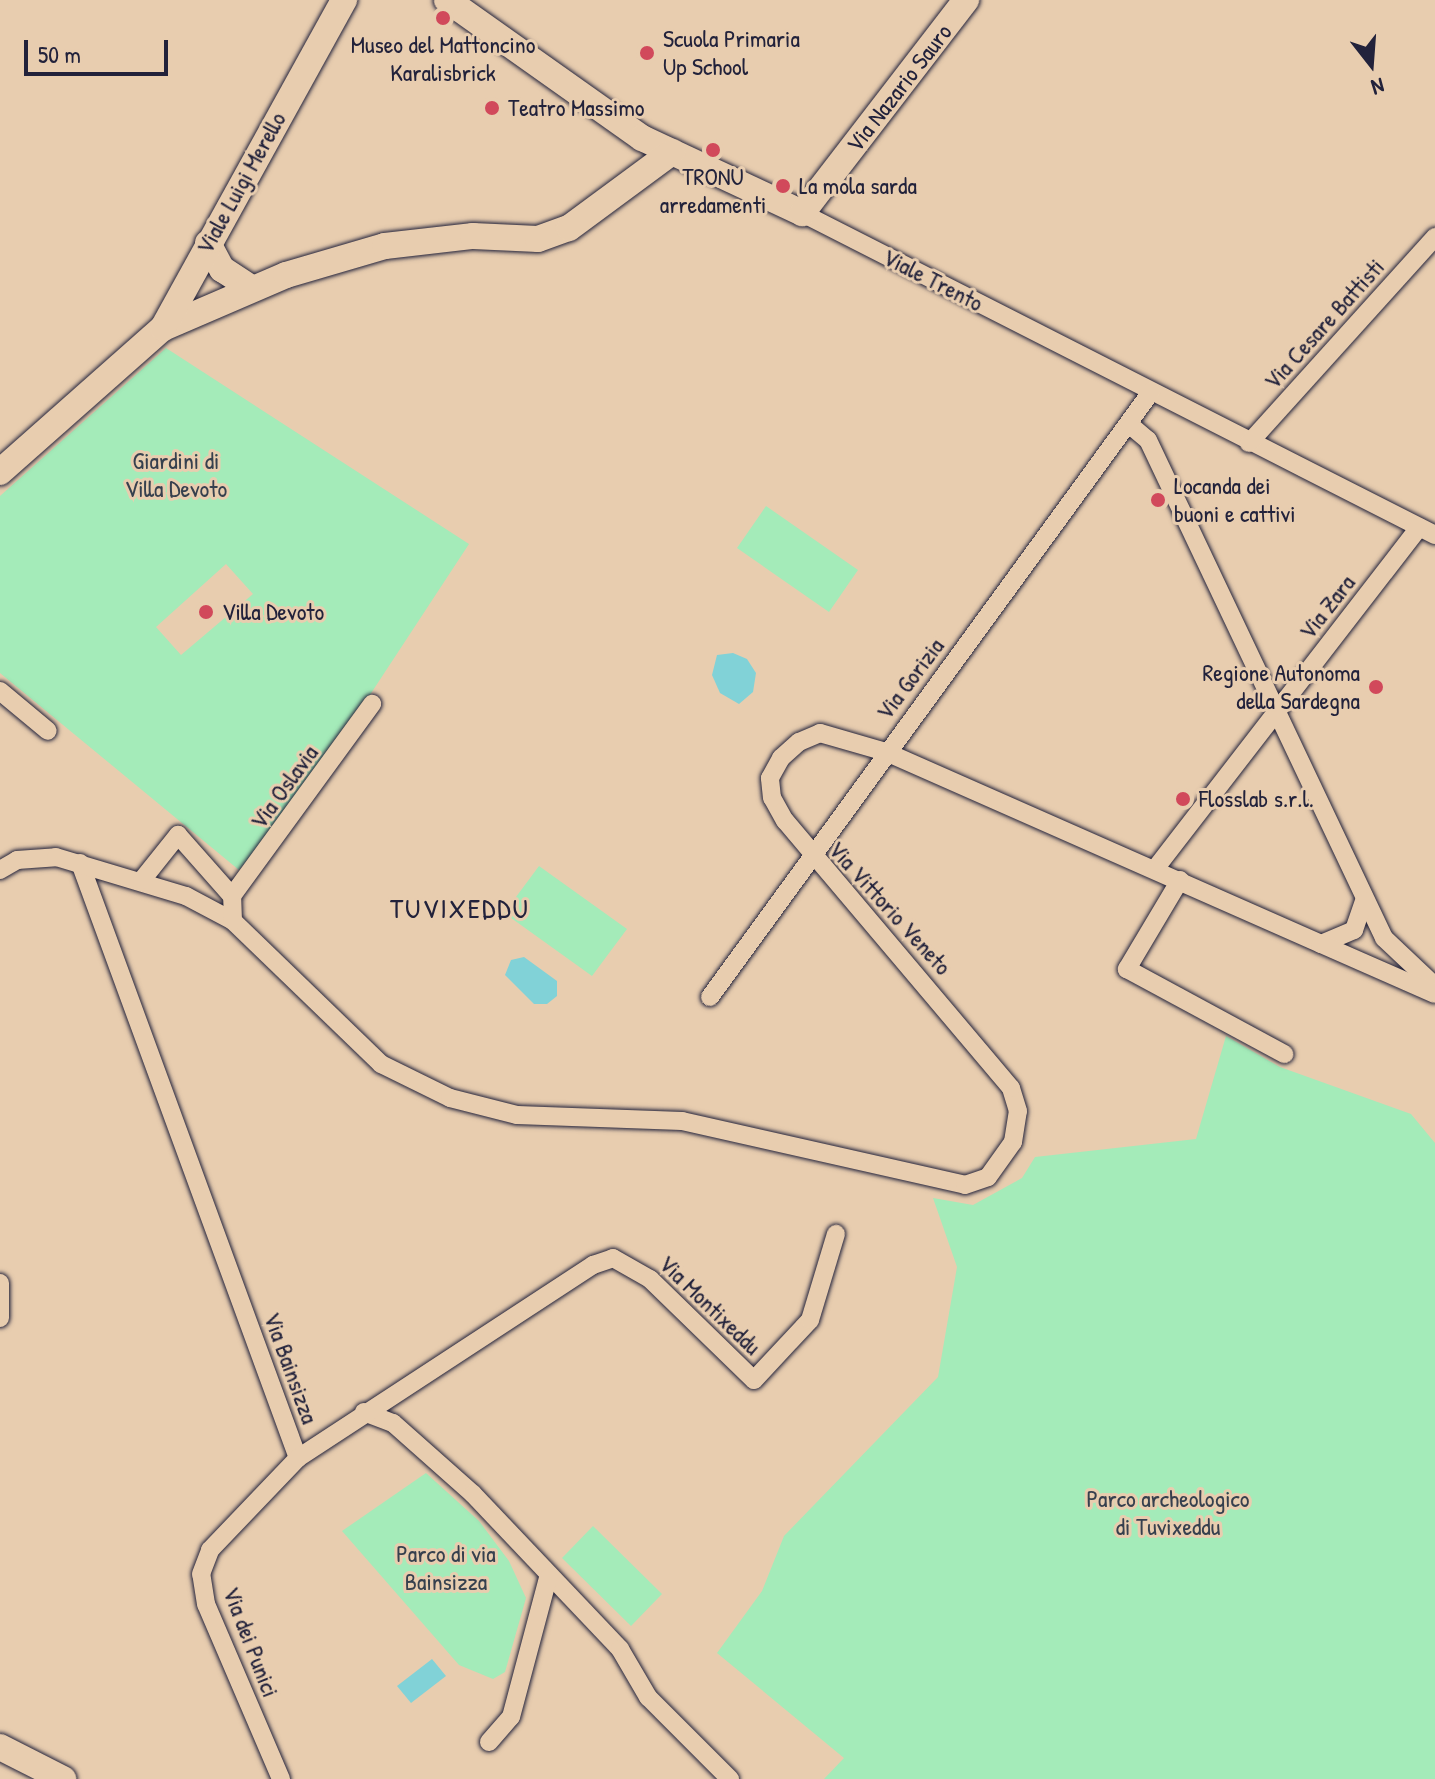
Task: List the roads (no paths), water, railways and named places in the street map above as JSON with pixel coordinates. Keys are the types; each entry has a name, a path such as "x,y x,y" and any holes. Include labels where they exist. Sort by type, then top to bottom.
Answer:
{"street":[{"name":"Viale Luigi Merello","path":"0,472 163,328 344,0"},
{"name":"Viale Trento","path":"447,0 642,138 802,213 1427,531"},
{"name":"Via Nazario Sauro","path":"802,213 966,0"},
{"path":"163,328 251,288 421,240 538,239 569,228 672,152"},
{"name":"Via Cesare Battisti","path":"1249,443 1435,237"},
{"path":"208,243 222,269 251,288"},
{"name":"Viale Luigi Merello","path":"187,283 208,306"},
{"name":"Via Gorizia","path":"710,997 886,752 1130,425 1151,392"},
{"path":"1130,425 1148,440 1384,938 1435,986"},
{"name":"Via Zara","path":"1155,869 1275,712 1427,531"},
{"path":"0,691 48,731"},
{"name":"Via Oslavia","path":"232,896 372,704"},
{"name":"Via Vittorio Veneto","path":"0,870 35,856 80,863 142,880 233,921 381,1064 450,1098 517,1115 682,1121 943,1183 965,1185 988,1177 1013,1142 1018,1111 1011,1088 812,857 772,798 770,778 781,758 820,733 886,752 1435,994"},
{"path":"142,880 178,835 232,896 233,921"},
{"name":"Via Bainsizza","path":"80,863 298,1458 364,1412"},
{"path":"1180,880 1127,969 1284,1054"},
{"path":"1321,944 1354,930 1364,901"},
{"name":"Via Montixeddu","path":"364,1412 593,1265 613,1258 650,1279 754,1380 810,1320 836,1234"},
{"path":"0,1283 0,1318"},
{"path":"364,1412 393,1423 450,1473 548,1578 620,1649 648,1697 730,1779"},
{"name":"Via dei Punici","path":"281,1779 206,1604 201,1574 210,1550 298,1458"},
{"path":"489,1742 511,1717 548,1578"},
{"path":"0,1747 63,1779"}],"water":[{"path":"733,653 747,659 756,673 753,692 739,704 720,693 712,675 717,655"},
{"path":"524,957 557,981 557,996 547,1004 534,1004 505,975 511,960"},
{"path":"432,1659 446,1676 411,1703 397,1686"}],"place":[{"name":"Museo del Mattoncino Karalisbrick","path":"443,18"},
{"name":"Scuola Primaria Up School","path":"647,53"},
{"name":"Teatro Massimo","path":"492,108"},
{"name":"TRONU arredamenti","path":"713,150"},
{"name":"La mola sarda","path":"783,186"},
{"name":"Locanda dei buoni e cattivi","path":"1158,500"},
{"name":"Villa Devoto","path":"206,612"},
{"name":"Regione Autonoma della Sardegna","path":"1376,687"},
{"name":"Flosslab s.r.l.","path":"1183,799"}],"district":[{"name":"TUVIXEDDU","path":"460,908"}],"park label":[{"name":"Giardini di Villa Devoto","path":"176,475"},
{"name":"Parco archeologico di Tuvixeddu","path":"1168,1513"},
{"name":"Parco di via Bainsizza","path":"446,1568"}]}
